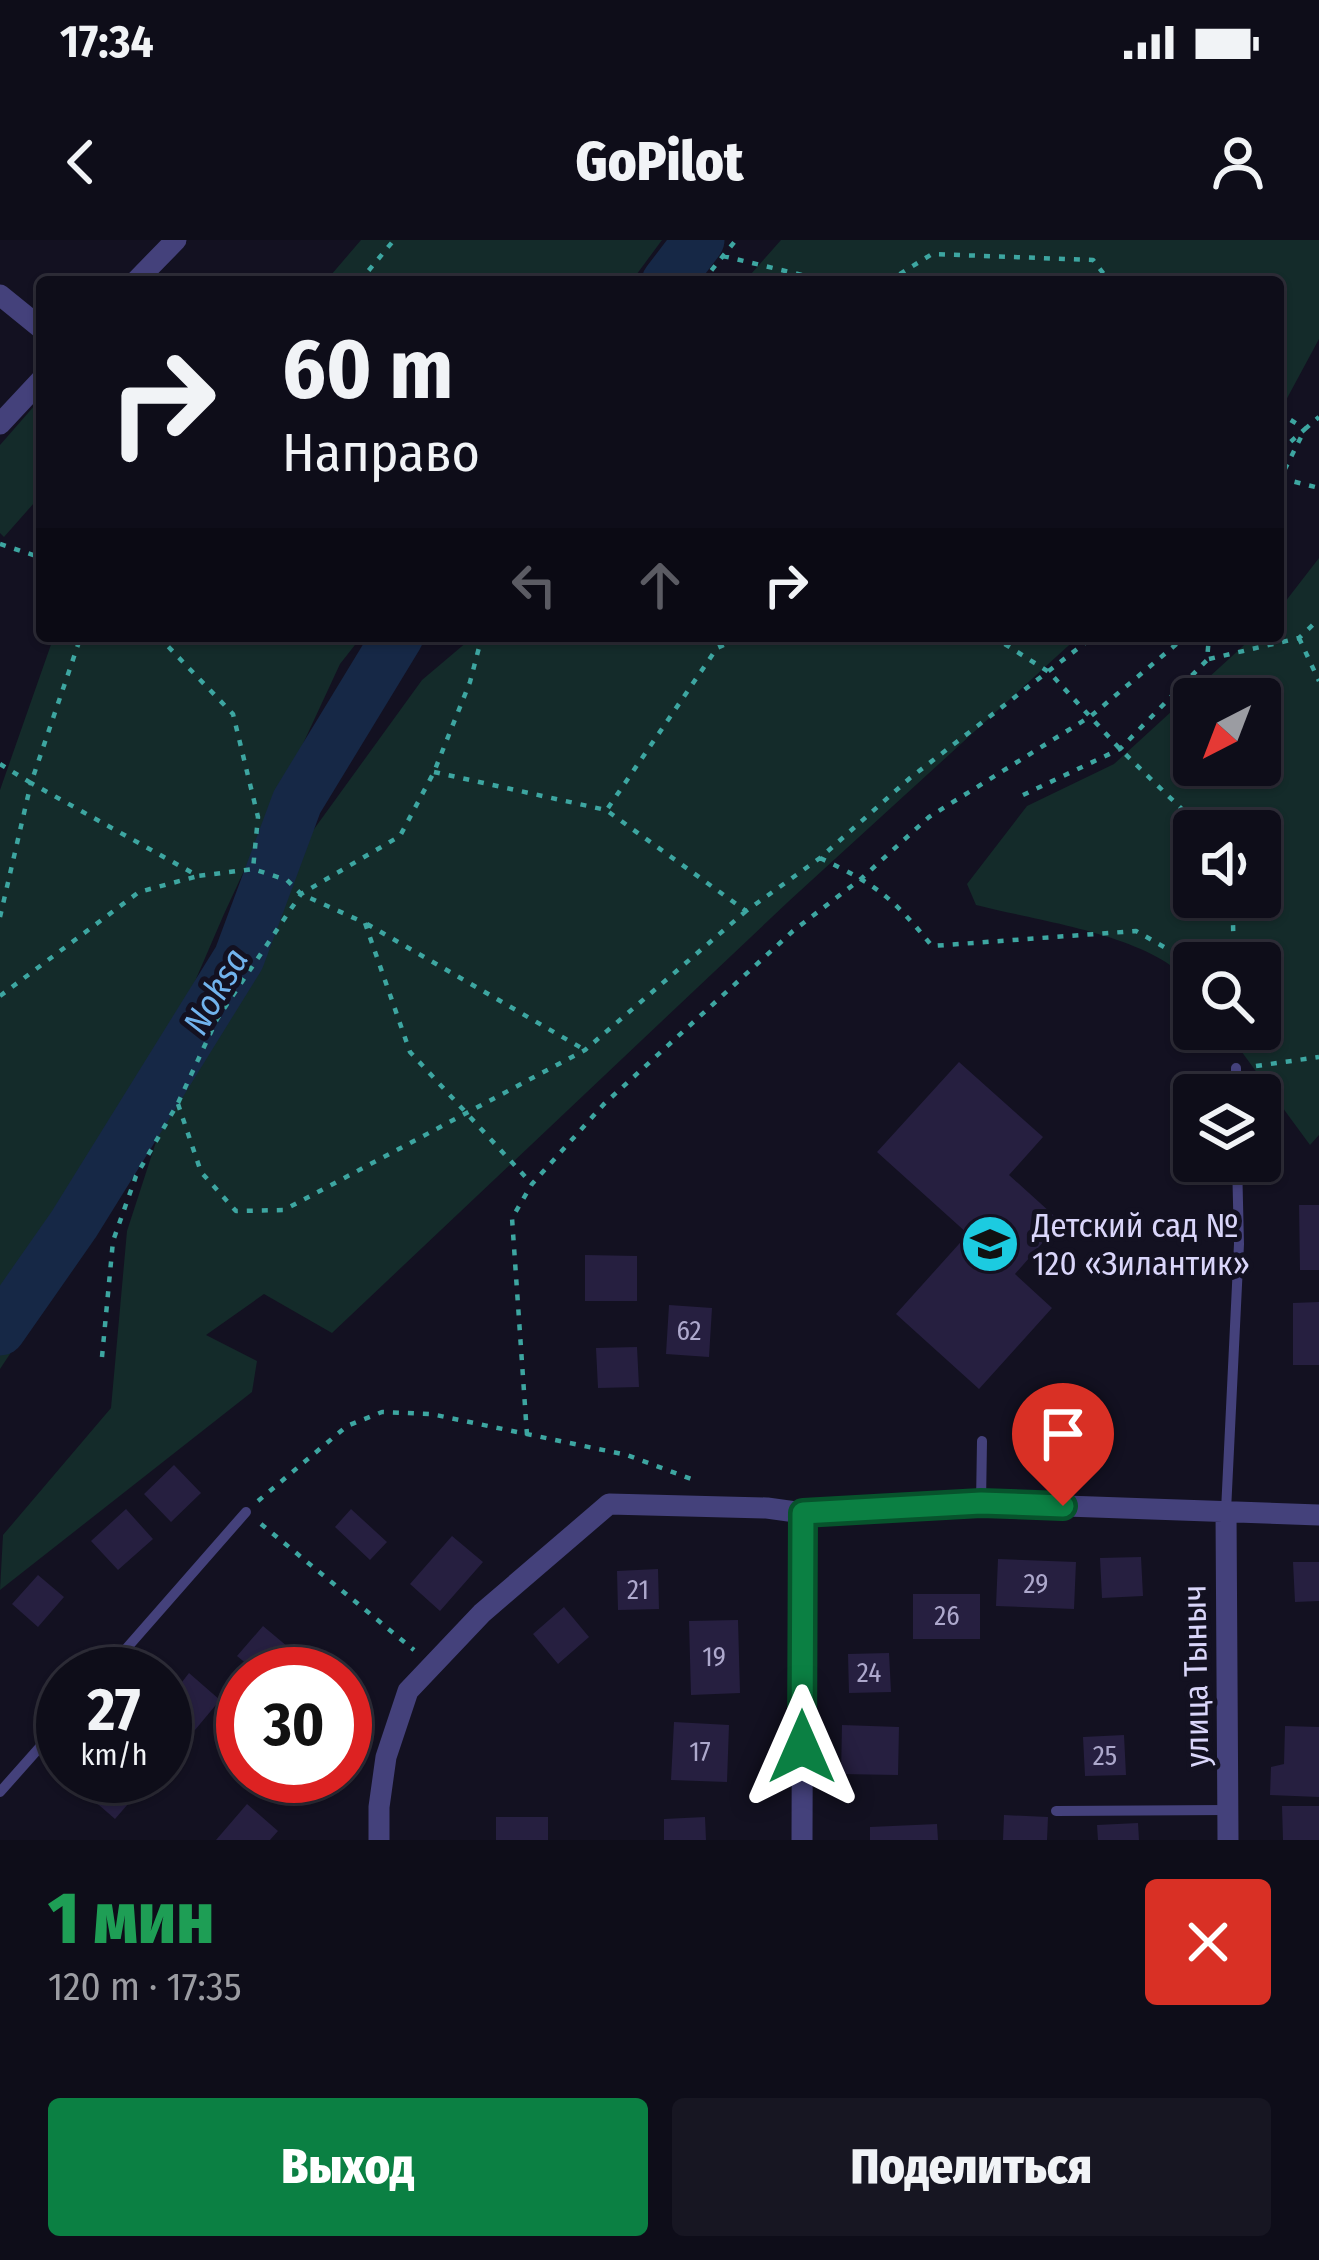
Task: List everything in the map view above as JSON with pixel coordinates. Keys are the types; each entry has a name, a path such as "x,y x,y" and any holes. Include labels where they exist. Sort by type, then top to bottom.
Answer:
{"street":[{"path":"141,276 176,240"},
{"path":"0,295 36,324"},
{"path":"0,424 36,386"},
{"path":"380,1840 386,1757 408,1691 482,1613 609,1504 803,1513 981,1503 1319,1515"},
{"name":"улица Тыныч","path":"1226,1511 1228,1840"},
{"path":"802,1840 803,1513"}],"lane":[{"path":"1236,1068 1236,1074"},
{"path":"1226,1511 1238,1182"},
{"path":"981,1503 982,1441"},
{"path":"128,1647 246,1512"},
{"path":"0,1792 36,1751"},
{"path":"1056,1811 1229,1810"}],"path":[{"path":"364,276 394,240"},
{"path":"707,276 736,240"},
{"path":"897,276 932,254 1093,260 1106,276"},
{"path":"723,256 806,276"},
{"path":"1284,416 1305,428"},
{"path":"1284,447 1319,417"},
{"path":"1284,470 1305,428"},
{"path":"1284,481 1319,488"},
{"path":"0,544 36,556"},
{"path":"1284,642 1299,638 1319,619"},
{"path":"1299,638 1319,681"},
{"path":"0,917 31,783 79,642"},
{"path":"164,642 233,713 258,817 253,869"},
{"path":"102,1357 112,1241 136,1176 178,1103 217,1019 301,894 400,836 434,772 470,682 480,642"},
{"path":"606,810 717,648 730,642"},
{"path":"1002,642 1049,672 1183,810"},
{"path":"178,1103 201,1172 236,1211 284,1210 585,1050 746,911 820,858 910,778 1086,642"},
{"path":"527,1435 512,1218 532,1184 604,1104 793,932 929,817 1091,716 1179,642"},
{"path":"1207,660 1208,642"},
{"path":"1023,795 1120,749 1207,660 1282,642"},
{"path":"0,764 198,876"},
{"path":"434,772 606,810 746,911"},
{"path":"820,858 862,878 896,902 932,946 1136,932 1173,952"},
{"path":"0,996 139,892 198,876 253,869 286,880 301,894 365,923 585,1050"},
{"path":"365,923 410,1052 532,1184"},
{"path":"1236,1068 1319,1057"},
{"path":"433,1665 246,1512 347,1426 382,1412 431,1414 627,1455 707,1485"}],"green space":[{"path":"361,240 662,240 635,276 330,276"},
{"path":"781,240 1319,240 1319,339 1284,404 1284,276 749,276"},
{"path":"36,404 36,501 4,537 0,533 0,445"},
{"path":"1319,558 1319,1135 1310,1145 1281,1105 1281,1074 1258,1074 1240,1050 1281,1050 1281,942 1173,942 1173,967 1094,932 976,905 967,884 1027,806 1114,764 1173,710 1173,786 1281,786 1281,678 1208,678 1247,642 1284,642 1284,603"},
{"path":"52,642 357,642 340,664 224,914 80,1248 0,1369 0,790"},
{"path":"467,642 1072,642 789,901 332,1333 264,1294 206,1335 257,1361 252,1392 0,1590 3,1535 111,1408 127,1231 195,1022 254,912 422,680"}],"building":[{"path":"959,1062 1043,1137 1009,1175 1061,1222 1015,1274 1052,1308 979,1389 896,1314 968,1234 877,1152"},
{"path":"1299,1205 1319,1205 1319,1270 1300,1270"},
{"path":"585,1255 637,1256 637,1301 585,1301"},
{"path":"1319,1302 1319,1365 1293,1365 1293,1303"},
{"path":"669,1305 712,1308 709,1357 666,1354"},
{"path":"637,1347 639,1387 598,1388 596,1348"},
{"path":"174,1465 201,1493 171,1522 144,1494"},
{"path":"126,1509 153,1539 118,1570 91,1541"},
{"path":"351,1509 387,1542 370,1560 335,1527"},
{"path":"452,1536 483,1562 440,1611 410,1584"},
{"path":"1141,1557 1143,1596 1102,1598 1100,1558"},
{"path":"998,1559 1076,1562 1074,1609 996,1606"},
{"path":"1293,1562 1319,1562 1319,1601 1295,1602"},
{"path":"658,1569 659,1609 618,1610 617,1571"},
{"path":"38,1575 64,1597 38,1627 12,1604"},
{"path":"913,1594 980,1594 980,1639 913,1639"},
{"path":"564,1607 589,1637 558,1664 533,1634"},
{"path":"738,1620 740,1693 691,1695 689,1621"},
{"path":"263,1626 288,1647 245,1647"},
{"path":"889,1653 891,1692 849,1693 848,1654"},
{"path":"192,1676 216,1697 216,1705 195,1730"},
{"path":"674,1722 729,1725 727,1782 671,1780"},
{"path":"842,1725 899,1727 898,1775 841,1774"},
{"path":"1285,1726 1319,1727 1319,1797 1270,1795 1271,1767 1284,1764"},
{"path":"1124,1735 1126,1775 1085,1776 1083,1737"},
{"path":"97,1803 129,1803 115,1819"},
{"path":"247,1804 278,1831 270,1840 216,1840"},
{"path":"1282,1806 1319,1806 1319,1840 1283,1840"},
{"path":"1004,1815 1048,1817 1047,1840 1003,1840"},
{"path":"496,1817 548,1817 548,1840 496,1840"},
{"path":"705,1817 706,1840 664,1840 664,1819"},
{"path":"1138,1823 1139,1840 1098,1840 1097,1825"},
{"path":"937,1824 938,1840 870,1840 870,1827"}],"waterway":[{"name":"Noksa","path":"672,276 699,240"},
{"name":"Noksa","path":"0,1330 74,1224 239,958 297,802 394,642"}],"place":[{"name":"Детский сад № 120 «Зилантик»","path":"990,1244"}],"route":[{"path":"802,1747 803,1513 981,1503 1063,1506"}]}
